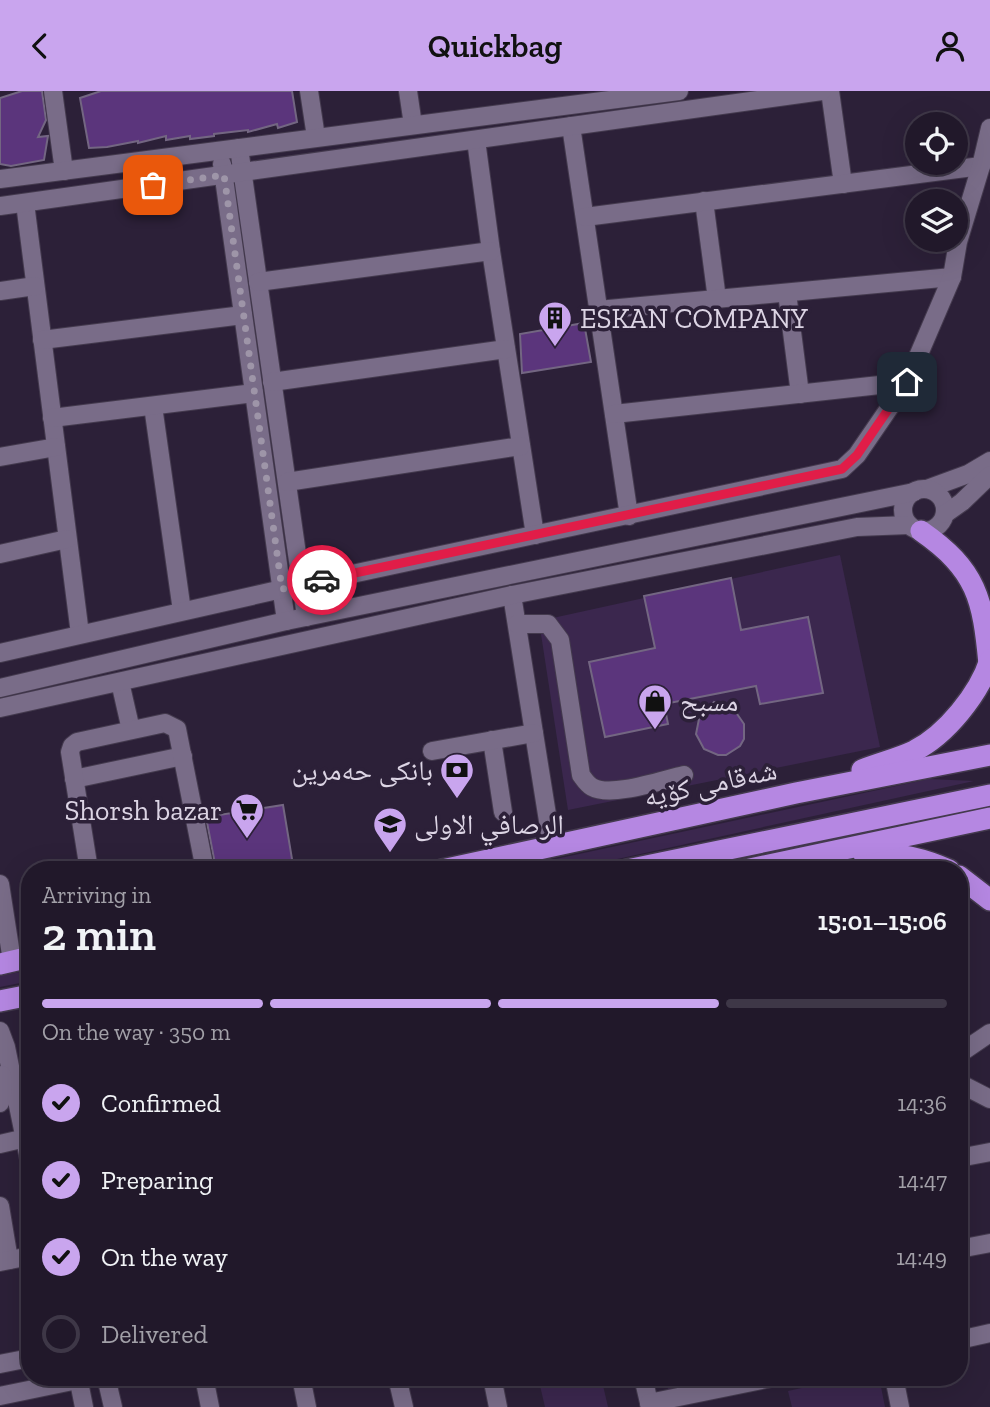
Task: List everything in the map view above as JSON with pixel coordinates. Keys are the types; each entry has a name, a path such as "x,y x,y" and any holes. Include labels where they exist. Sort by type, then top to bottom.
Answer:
{"highway":[{"path":"796,793 915,750 933,738 966,704 982,682 989,662 985,623 972,582 955,558 915,528"},
{"name":"شەقامی کۆیە","path":"483,861 796,793 990,755"},
{"path":"671,861 990,795"},
{"path":"788,861 990,818"},
{"path":"822,854 899,854 927,861"},
{"path":"968,883 990,900"},
{"path":"0,1001 21,997"}],"street":[{"path":"53,91 64,171"},
{"path":"309,91 316,137"},
{"path":"408,91 412,125"},
{"path":"0,206 822,91"},
{"path":"830,91 843,184"},
{"path":"0,179 670,92"},
{"path":"571,126 629,516"},
{"path":"0,653 282,589 842,469 857,455 907,382 952,277 958,242 990,128"},
{"path":"476,140 535,535"},
{"path":"230,149 242,172 306,617"},
{"path":"230,149 224,175 286,621"},
{"path":"584,217 981,166"},
{"path":"704,201 717,299"},
{"path":"25,203 80,634"},
{"path":"258,282 491,251"},
{"path":"598,310 952,277"},
{"path":"0,291 35,286"},
{"path":"787,293 800,394"},
{"path":"42,340 243,315"},
{"path":"272,382 506,349"},
{"path":"614,414 907,382"},
{"path":"52,418 254,393"},
{"path":"153,406 182,611"},
{"path":"286,482 521,446"},
{"path":"0,457 56,447"},
{"path":"0,688 286,621 920,490 968,474 990,461"},
{"path":"0,708 512,595 857,527 915,528 928,531 939,525 945,514 990,475"},
{"path":"915,528 904,516 904,505 920,490 933,491 943,500 945,514"},
{"path":"0,554 68,539"},
{"path":"512,595 552,846"},
{"path":"517,624 548,624 560,640 581,775 592,788 608,790 684,775"},
{"path":"120,682 131,730"},
{"path":"88,861 70,753 72,745 166,723 177,729 203,861"},
{"path":"432,751 534,733"},
{"path":"492,740 503,812"},
{"path":"74,779 183,756"},
{"path":"0,884 14,961"},
{"path":"0,1031 21,1114"},
{"path":"968,1048 990,1033"},
{"path":"0,1103 3,1081 11,1075"},
{"path":"968,1088 990,1099"},
{"path":"0,1144 21,1139"},
{"path":"968,1156 990,1152"},
{"path":"0,1206 5,1261"},
{"path":"968,1247 990,1243"},
{"path":"968,1338 990,1333"},
{"path":"0,1364 21,1360"},
{"path":"0,1397 48,1386"},
{"path":"83,1386 84,1407"},
{"path":"108,1386 113,1407"},
{"path":"206,1386 210,1407"},
{"path":"303,1386 307,1407"},
{"path":"399,1386 404,1407"},
{"path":"494,1386 499,1407"},
{"path":"645,1386 649,1405 735,1386"},
{"path":"896,1386 900,1407"}],"shaded area":[{"path":"840,555 880,747 568,810 539,621"},
{"path":"929,779 974,781 608,861 546,861"},
{"path":"21,972 21,983 0,987 0,976"},
{"path":"540,1386 603,1386 608,1407 545,1407"},
{"path":"667,1386 705,1386 669,1394"},
{"path":"810,1386 881,1386 885,1407 792,1407 788,1391"}],"building":[{"path":"22,91 42,91 46,120 38,137 48,136 44,160 11,166 0,164 0,98"},
{"path":"101,91 292,91 297,122 248,132 190,139 190,136 166,140 166,136 138,143 89,148 80,98"},
{"name":"ESKAN COMPANY","path":"584,323 591,362 522,373 520,334"},
{"path":"731,578 741,630 808,617 823,693 760,704 756,686 664,704 668,724 605,737 589,662 655,648 644,596"},
{"path":"714,702 735,711 744,724 744,739 740,746 726,755 718,755 704,749 696,734 699,719"},
{"name":"Shorsh bazar","path":"283,805 292,861 214,861 206,817"}],"way so far":[{"path":"153,185 224,175 282,589 322,580"}],"place":[{"name":"ESKAN COMPANY","path":"555,348"},
{"name":"مسبح","path":"655,731"},
{"name":"بانكی حه‌مرین","path":"457,800"},
{"name":"Shorsh bazar","path":"247,840"},
{"name":"الرصافي الاولى","path":"390,854"}],"route":[{"path":"322,580 842,469 857,455 907,382"}]}
